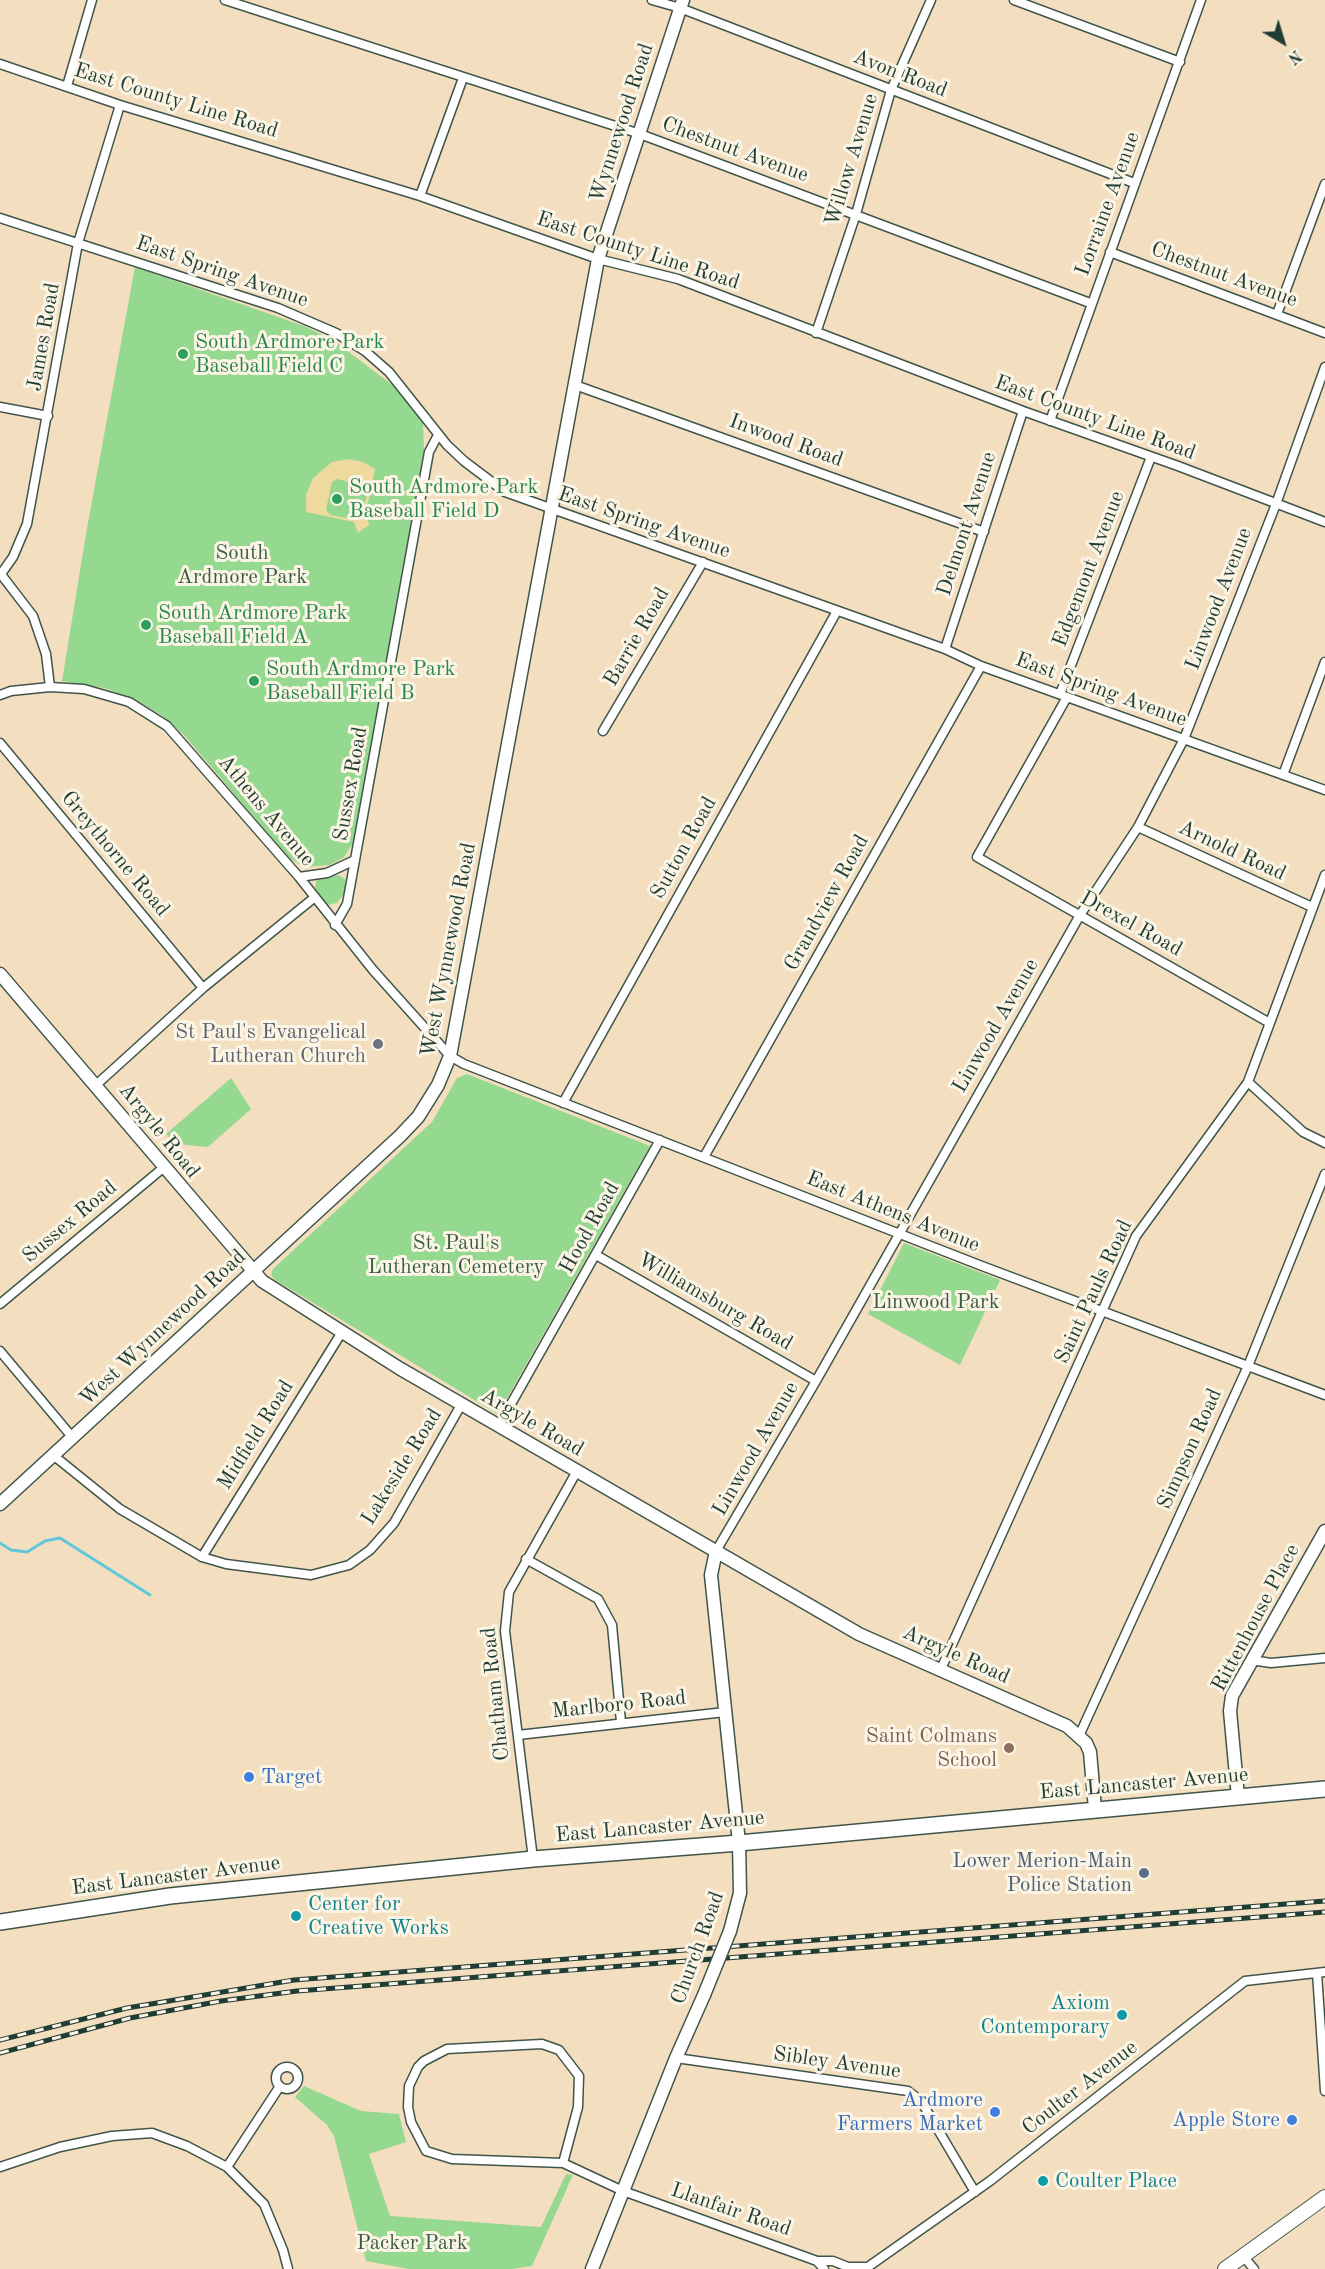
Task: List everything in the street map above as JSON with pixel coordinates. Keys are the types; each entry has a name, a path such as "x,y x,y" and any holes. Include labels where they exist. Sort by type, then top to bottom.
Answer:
{"highway":[{"name":"East Lancaster Avenue","path":"0,1922 170,1896 533,1858 739,1843 1325,1789"}],"main road":[{"path":"1225,2269 1323,2196"}],"street":[{"path":"68,86 92,0"},
{"name":"Chestnut Avenue","path":"225,0 640,134 1090,303"},
{"name":"Avon Road","path":"652,0 682,4 891,90 1134,183"},
{"name":"Willow Avenue","path":"816,333 856,214 891,90 931,0"},
{"path":"1014,0 1180,62"},
{"name":"Lorraine Avenue","path":"1050,421 1090,303 1201,0"},
{"name":"Wynnewood Road","path":"598,259 682,4"},
{"name":"East County Line Road","path":"0,64 120,105 420,196 598,259 678,279 1023,411 1325,522"},
{"path":"420,196 463,78"},
{"name":"James Road","path":"1,573 13,557 27,524 78,243 120,105"},
{"path":"1277,314 1325,184"},
{"name":"East Spring Avenue","path":"0,218 278,308 336,333 365,351 389,372 438,435 464,461 505,492 945,649 981,666 1325,790"},
{"name":"Chestnut Avenue","path":"1110,252 1325,333"},
{"name":"West Wynnewood Road","path":"0,1503 418,1117 438,1085 450,1056 598,259"},
{"name":"Linwood Avenue","path":"716,1551 816,1381 1080,915 1138,827 1184,739 1276,504 1325,368"},
{"name":"Inwood Road","path":"575,385 984,532"},
{"path":"0,407 48,416"},
{"name":"Delmont Avenue","path":"945,649 1023,411"},
{"name":"Sussex Road","path":"335,925 347,904 429,452 438,435"},
{"name":"Edgemont Avenue","path":"977,857 1064,696 1151,457"},
{"name":"Barrie Road","path":"603,731 703,562"},
{"path":"1,573 33,616 45,647 50,687"},
{"name":"Sutton Road","path":"562,1103 837,611"},
{"path":"1283,775 1325,662"},
{"name":"Grandview Road","path":"704,1157 981,666"},
{"name":"Athens Avenue","path":"0,695 11,691 50,687 84,689 118,698 167,726 299,877 335,925 450,1056"},
{"name":"Greythorne Road","path":"0,744 203,988"},
{"name":"Arnold Road","path":"1138,827 1312,907"},
{"name":"Drexel Road","path":"977,857 1268,1022"},
{"path":"299,877 327,873 355,860"},
{"name":"Saint Pauls Road","path":"941,1669 1105,1311 1136,1236 1248,1082 1268,1022 1325,875"},
{"path":"96,1085 203,988 315,897"},
{"name":"Argyle Road","path":"0,974 96,1085 163,1168 262,1281 498,1427 859,1634 1067,1726 1079,1736"},
{"name":"East Athens Avenue","path":"450,1056 562,1103 900,1232 982,1266 1325,1395"},
{"path":"1248,1082 1303,1132 1325,1143"},
{"name":"Hood Road","path":"498,1427 660,1140"},
{"name":"Sussex Road","path":"0,1304 163,1168"},
{"name":"Simpson Road","path":"1079,1736 1248,1366 1325,1174"},
{"name":"Williamsburg Road","path":"596,1255 816,1381"},
{"name":"Midfield Road","path":"202,1557 342,1332"},
{"path":"0,1351 73,1438"},
{"name":"Lakeside Road","path":"54,1455 120,1509 202,1557 295,1575 311,1575 349,1565 370,1550 394,1522 461,1405"},
{"name":"Chatham Road","path":"533,1858 505,1631 509,1592 576,1471"},
{"name":"Rittenhouse Place","path":"1238,1797 1230,1704 1251,1660 1325,1531"},
{"name":"Church Road","path":"592,2269 676,2058 704,1995 729,1931 740,1893 739,1843 711,1575 716,1551"},
{"path":"526,1559 598,1599 612,1625 621,1722"},
{"path":"1251,1660 1271,1663 1325,1658"},
{"name":"Marlboro Road","path":"518,1735 725,1712"},
{"path":"1079,1736 1090,1752 1095,1809"},
{"path":"1321,1973 1325,2091"},
{"name":"Coulter Avenue","path":"817,2261 833,2261 848,2267 866,2268 975,2192 1245,1981 1321,1973"},
{"path":"542,2044 559,2050 579,2076 578,2107 563,2163 452,2159 426,2151 411,2121 408,2107 410,2086 418,2067 439,2051 447,2049 542,2044"},
{"name":"Sibley Avenue","path":"676,2058 908,2091 921,2101 975,2192"},
{"path":"227,2167 280,2086"},
{"path":"0,2167 60,2147 112,2136 152,2133 187,2146 227,2167 264,2204 284,2250 288,2269"},
{"name":"Llanfair Road","path":"563,2163 623,2191 817,2261 824,2269"},
{"path":"1243,2256 1254,2269"}],"green space":[{"name":"South Ardmore Park","path":"135,267 304,326 333,340 395,387 423,423 424,450 353,843 344,857 330,865 304,867 289,858 184,735 163,716 136,700 104,688 62,681 87,528"},
{"path":"338,875 345,879 346,891 337,903 327,905 315,888 317,878"},
{"name":"St. Paul's Lutheran Cemetery","path":"467,1074 650,1146 498,1414 275,1280 271,1275 273,1269 432,1122 457,1078"},
{"path":"231,1078 251,1109 208,1147 185,1145 170,1139 166,1134"},
{"name":"Linwood Park","path":"904,1243 1000,1280 960,1365 868,1314"},
{"name":"Packer Park","path":"304,2086 361,2111 399,2114 406,2142 369,2154 390,2216 541,2227 566,2174 573,2175 532,2266 512,2269 409,2269 366,2261 334,2136 327,2125 295,2097"}],"sand":[{"name":"South Ardmore Park Baseball Field D","path":"349,459 363,462 375,469 366,512 369,525 358,533 354,522 306,512 306,495 313,478 332,462","holes":["337,479 364,485 368,490 362,517 357,520 330,515 326,510 332,482"]}],"waterway":[{"path":"0,1543 11,1550 27,1552 45,1541 60,1538 150,1595"}],"railway":[{"path":"0,2040 127,2008 294,1980 1325,1901"},
{"path":"0,2053 130,2018 221,2001 297,1991 1325,1912"}],"place":[{"name":"South Ardmore Park Baseball Field C","path":"183,354"},
{"name":"South Ardmore Park Baseball Field D","path":"337,499"},
{"name":"South Ardmore Park Baseball Field A","path":"146,625"},
{"name":"South Ardmore Park Baseball Field B","path":"254,681"},
{"name":"St Paul's Evangelical Lutheran Church","path":"378,1044"},
{"name":"Saint Colmans School","path":"1009,1748"},
{"name":"Target","path":"249,1777"},
{"name":"Lower Merion-Main Police Station","path":"1144,1873"},
{"name":"Center for Creative Works","path":"296,1916"},
{"name":"Axiom Contemporary","path":"1122,2015"},
{"name":"Ardmore Farmers Market","path":"995,2112"},
{"name":"Apple Store","path":"1292,2120"},
{"name":"Coulter Place","path":"1043,2181"}]}
